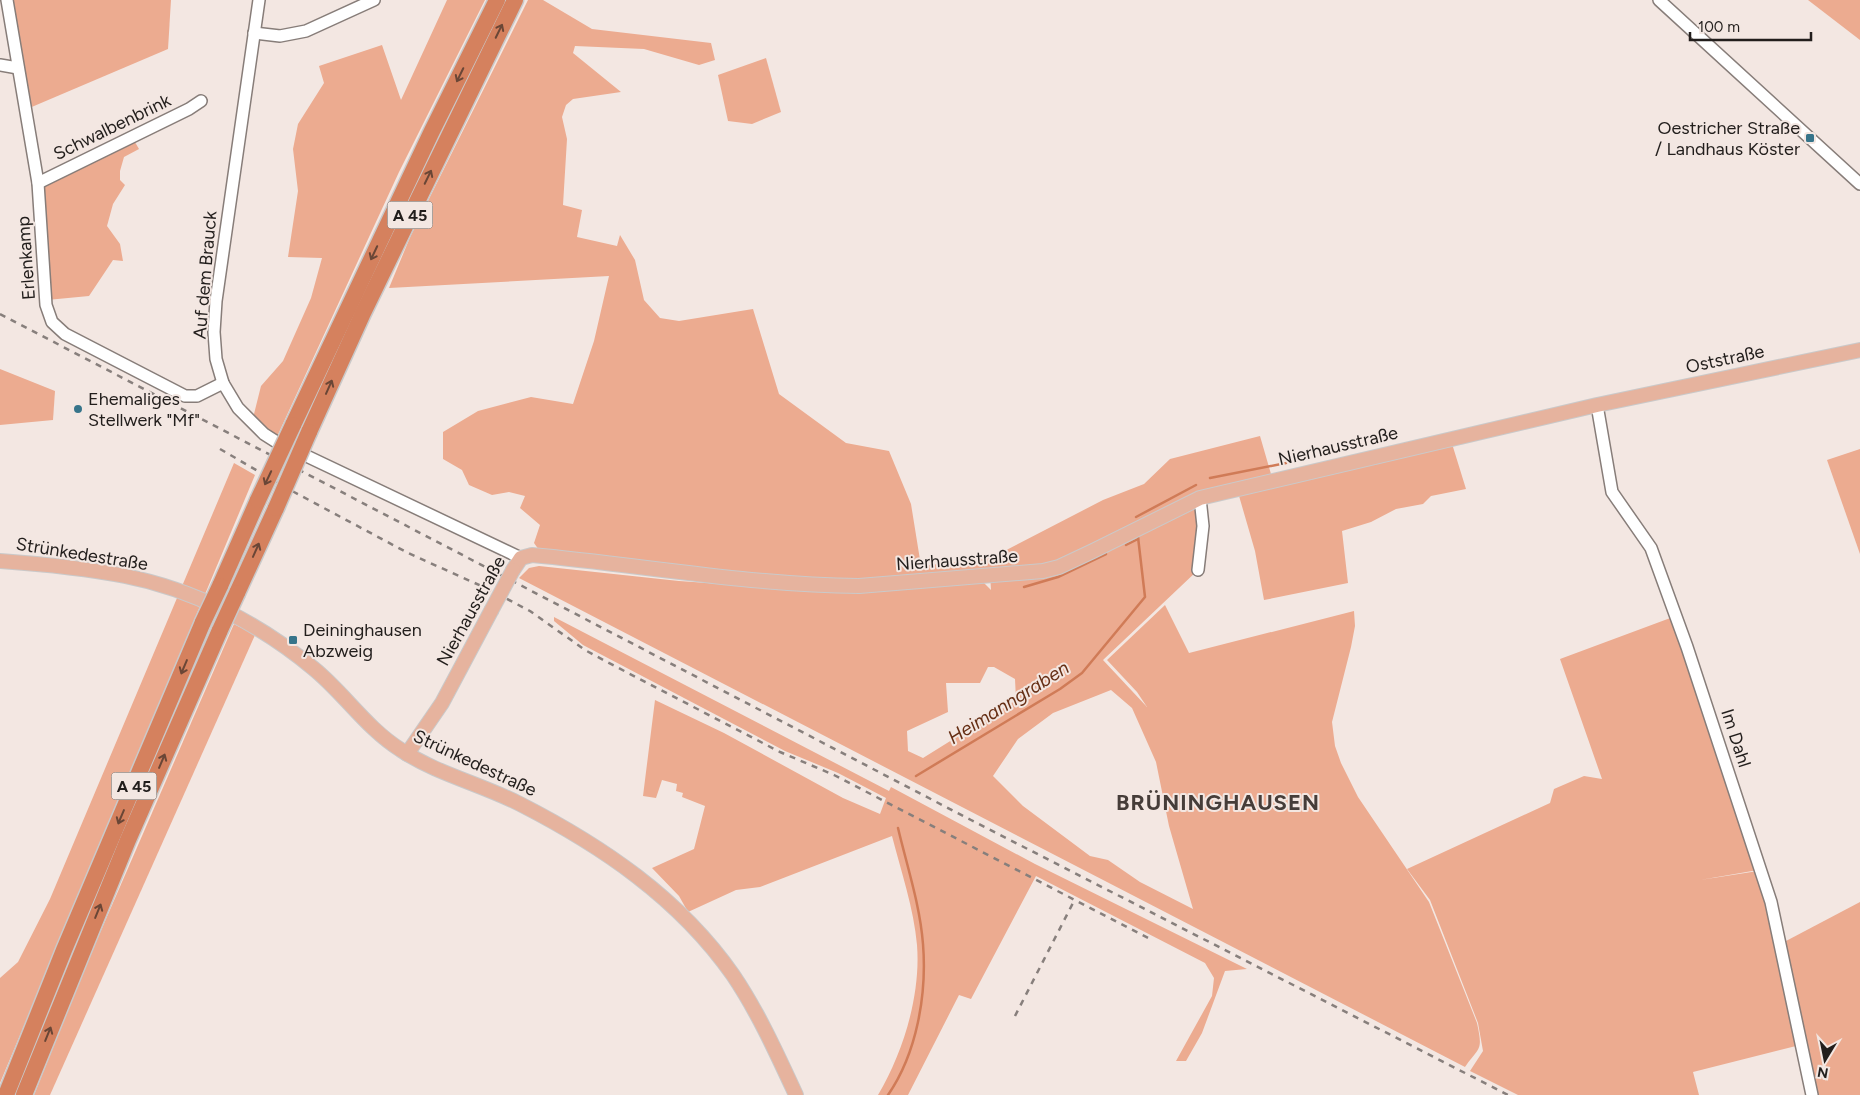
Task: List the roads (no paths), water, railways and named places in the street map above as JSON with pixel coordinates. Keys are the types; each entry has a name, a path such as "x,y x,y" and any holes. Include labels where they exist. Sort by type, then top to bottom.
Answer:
{"highway":[{"name":"A 45","path":"24,1095 32,1076 57,990 64,950 203,622 258,500 431,133 497,0"},
{"name":"A 45","path":"6,1095 20,1060 57,990 80,956 145,800 309,432 372,295 515,0"}],"main road":[{"name":"Oststraße","path":"1597,405 1860,350"},
{"name":"Nierhausstraße","path":"407,754 442,703 521,558 532,555 758,580 831,586 859,586 1024,574 1059,567 1200,498 1597,405"},
{"name":"Strünkedestraße","path":"0,561 74,568 127,576 191,596 228,613 279,642 315,669 369,725 407,754 508,798 570,829 613,858 678,910 715,952 734,976 772,1044 796,1095"}],"street":[{"name":"Erlenkamp","path":"7,0 38,182 46,305 52,322 58,329 185,396 196,396 223,383"},
{"name":"Auf dem Brauck","path":"259,0 216,301 214,332 216,359 223,383 238,408 264,434 274,441 521,558"},
{"path":"254,33 280,36 306,31 374,0"},
{"path":"1659,0 1860,184"},
{"path":"0,65 18,68"},
{"name":"Schwalbenbrink","path":"38,182 190,109 201,101"},
{"name":"Im Dahl","path":"1597,405 1612,492 1650,548 1690,656 1772,902 1812,1095"},
{"path":"1198,570 1203,526 1200,498"}],"waterway":[{"name":"Heimanngraben","path":"1210,478 1286,463"},
{"name":"Heimanngraben","path":"1136,517 1196,485"},
{"name":"Heimanngraben","path":"916,776 1060,689 1082,673 1145,597 1138,537"},
{"path":"1126,545 1138,539"},
{"path":"1024,587 1058,577 1106,554"},
{"name":"Heimanngraben","path":"888,1095 898,1079 913,1042 921,1003 924,963 919,915 898,828"}],"railway":[{"path":"0,314 971,820 1508,1095"},
{"path":"220,449 294,492 408,553 488,589 530,611 585,650 607,662 780,752 834,775 1150,939"},
{"path":"1015,1016 1074,901"}],"place":[{"name":"Oestricher Straße / Landhaus Köster","path":"1810,138"},
{"name":"Ehemaliges Stellwerk \"Mf\"","path":"78,409"},
{"name":"Deininghausen Abzweig","path":"293,640"}],"district":[{"name":"BRÜNINGHAUSEN","path":"1218,802"}]}
